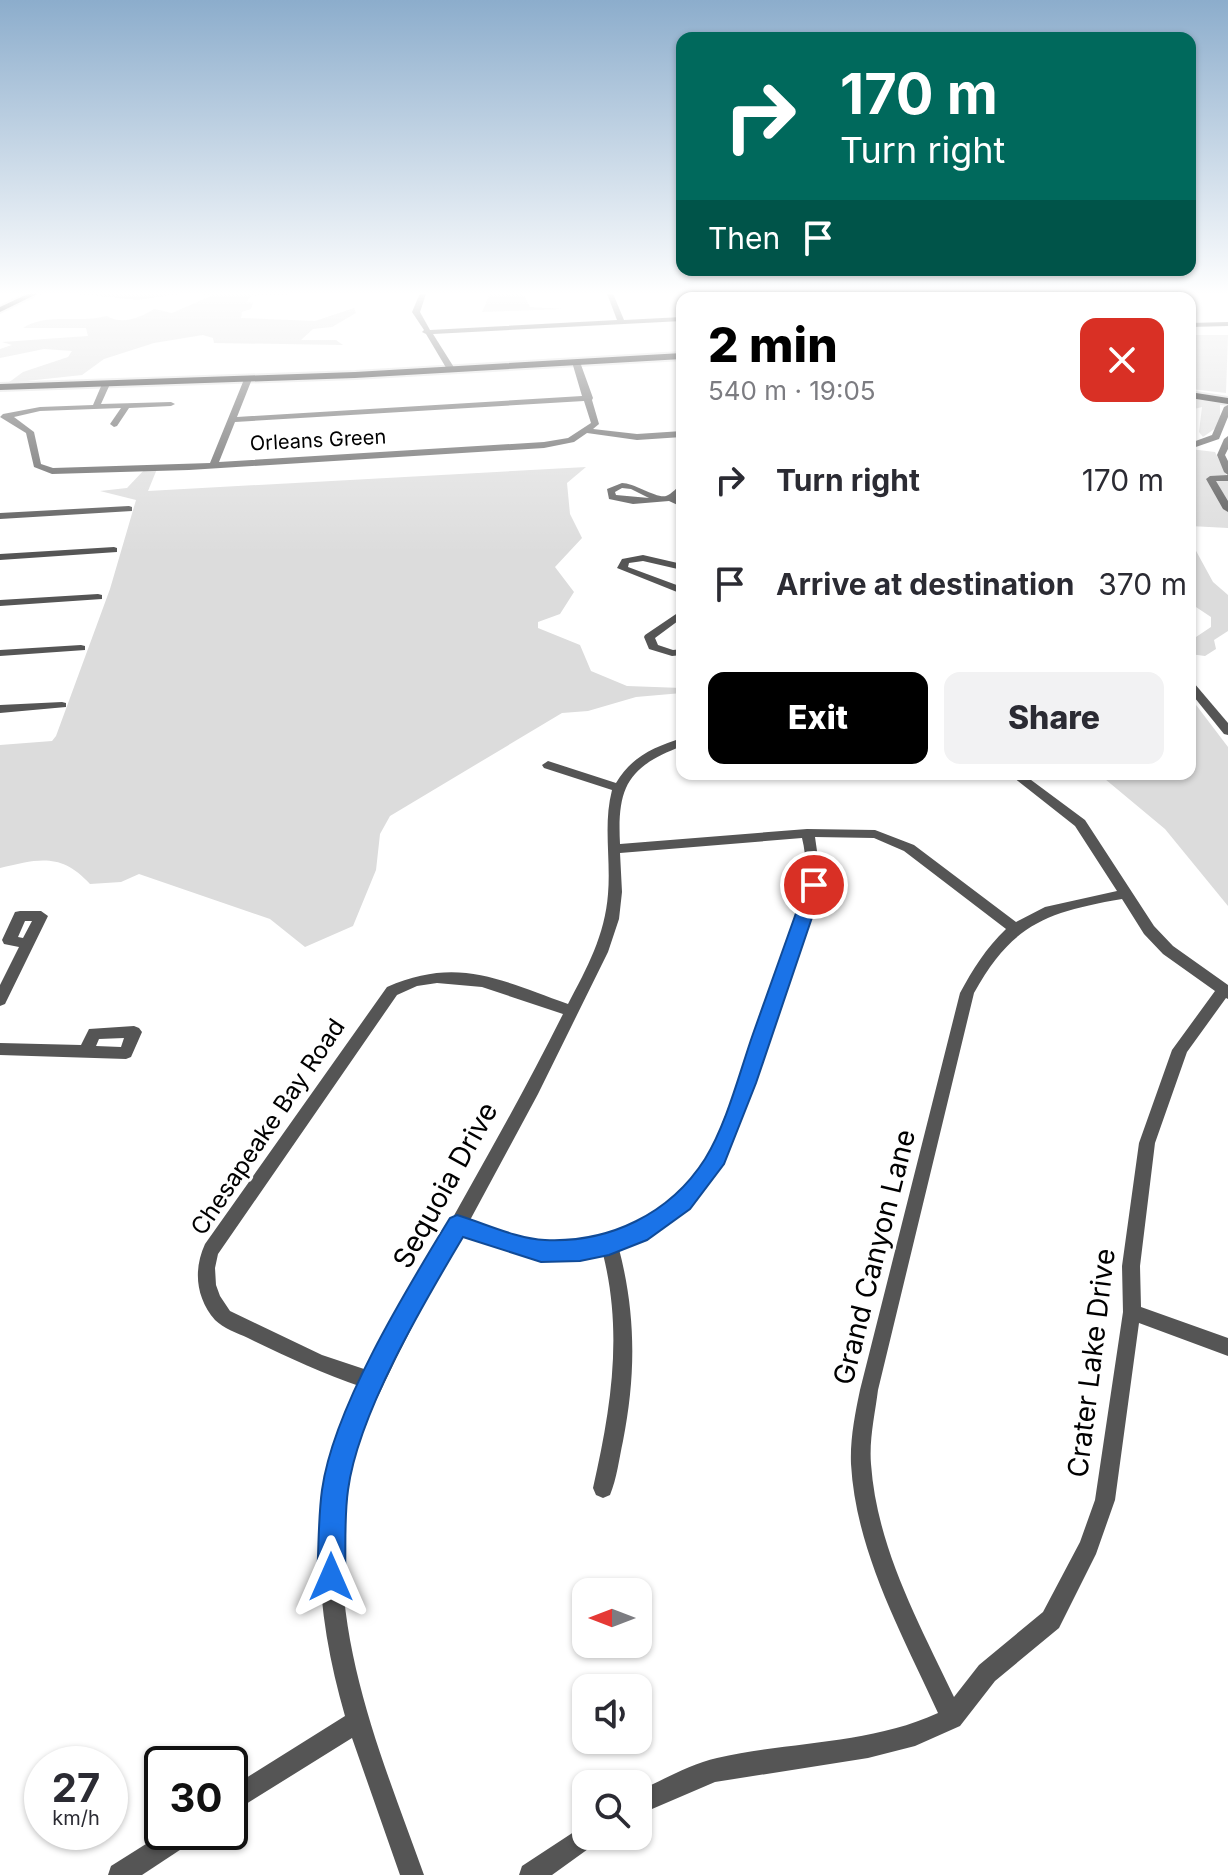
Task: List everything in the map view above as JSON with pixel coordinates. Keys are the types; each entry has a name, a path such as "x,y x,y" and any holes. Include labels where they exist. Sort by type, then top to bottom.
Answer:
{"main road":[{"path":"0,387 258,378"},
{"path":"1196,396 1228,401"}],"street":[{"path":"582,378 595,419 589,431 637,437 676,434"},
{"path":"214,465 248,379"},
{"path":"96,407 106,384"},
{"path":"232,420 589,398"},
{"path":"3,417 40,409 171,404"},
{"path":"114,424 126,407"},
{"path":"1196,445 1211,441 1221,428 1228,407"},
{"name":"Orleans Green","path":"3,417 30,432 35,460 44,470 214,465 544,445 571,440 589,431"},
{"path":"1211,441 1225,449"},
{"path":"1196,447 1225,449"},
{"path":"1225,449 1228,475 1210,479 1228,509"},
{"path":"658,500 670,498 676,492"},
{"path":"670,498 676,501"},
{"path":"0,516 129,509"},
{"path":"0,557 114,550"},
{"path":"676,566 636,558 625,561 622,568 676,589"},
{"path":"0,603 98,597"},
{"path":"676,618 649,637 660,651 676,652"},
{"path":"667,625 676,627"},
{"path":"0,653 81,648"},
{"path":"1196,692 1228,731"},
{"path":"0,709 62,705"},
{"path":"548,765 619,788 647,756 676,744"},
{"path":"1023,780 1080,823 1149,930 1168,950 1226,991"},
{"name":"Sequoia Drive","path":"412,1875 356,1722 334,1632 330,1549 335,1489 352,1426 419,1289 457,1226 603,948 612,919 614,849 611,812 619,788"},
{"path":"614,849 807,833 858,832 889,838 909,848 1015,929"},
{"path":"457,1226 541,1251 609,1245 661,1219 683,1202 713,1164 746,1083 814,885 815,863 807,833"},
{"name":"Grand Canyon Lane","path":"952,1718 875,1543 861,1465 861,1436 884,1326 967,993 983,960 998,941 1015,929 1070,903 1125,894"},
{"path":"0,1000 27,944"},
{"name":"Chesapeake Bay Road","path":"375,1382 319,1363 224,1317 213,1304 205,1273 211,1250 392,991 430,975 454,975 572,1011"},
{"name":"Crater Lake Drive","path":"652,1797 715,1770 868,1747 915,1735 952,1718 987,1673 1051,1620 1089,1547 1105,1500 1132,1312 1131,1266 1147,1143 1180,1050 1226,991"},
{"path":"0,1049 86,1052"},
{"path":"603,1488 619,1424 627,1329 623,1293 609,1245"},
{"path":"1132,1312 1228,1347"},
{"path":"248,1790 356,1722"},
{"path":"531,1875 572,1846"},
{"path":"120,1875 159,1850"}],"shaded area":[{"path":"14,378 50,378 8,383"},
{"path":"1196,378 1226,378 1226,393 1196,390"},
{"path":"1196,399 1220,402 1220,425 1203,437 1199,432 1202,407 1196,408"},
{"path":"1196,450 1215,452 1228,478 1228,528 1196,526"},
{"path":"586,467 567,483 570,514 582,538 555,567 574,592 560,614 538,622 538,628 580,645 591,671 627,686 676,688 676,694 636,697 588,711 562,713 390,816 380,834 376,870 353,926 305,947 270,919 139,874 121,882 90,884 69,867 48,861 0,868 0,745 52,741 56,736 110,589 136,500 100,491 127,488 145,469 157,469 148,491"},
{"path":"1196,551 1213,582 1228,595 1228,631 1214,640 1216,649 1205,656 1196,655 1196,637 1211,627 1211,617 1196,607"},
{"path":"1196,705 1228,747 1228,906 1165,829 1106,780 1196,780"}],"route":[{"path":"331,1577 335,1489 352,1426 419,1289 457,1226 525,1248 559,1252 580,1250 609,1245 639,1233 683,1202 713,1164 746,1083 814,885"}]}
